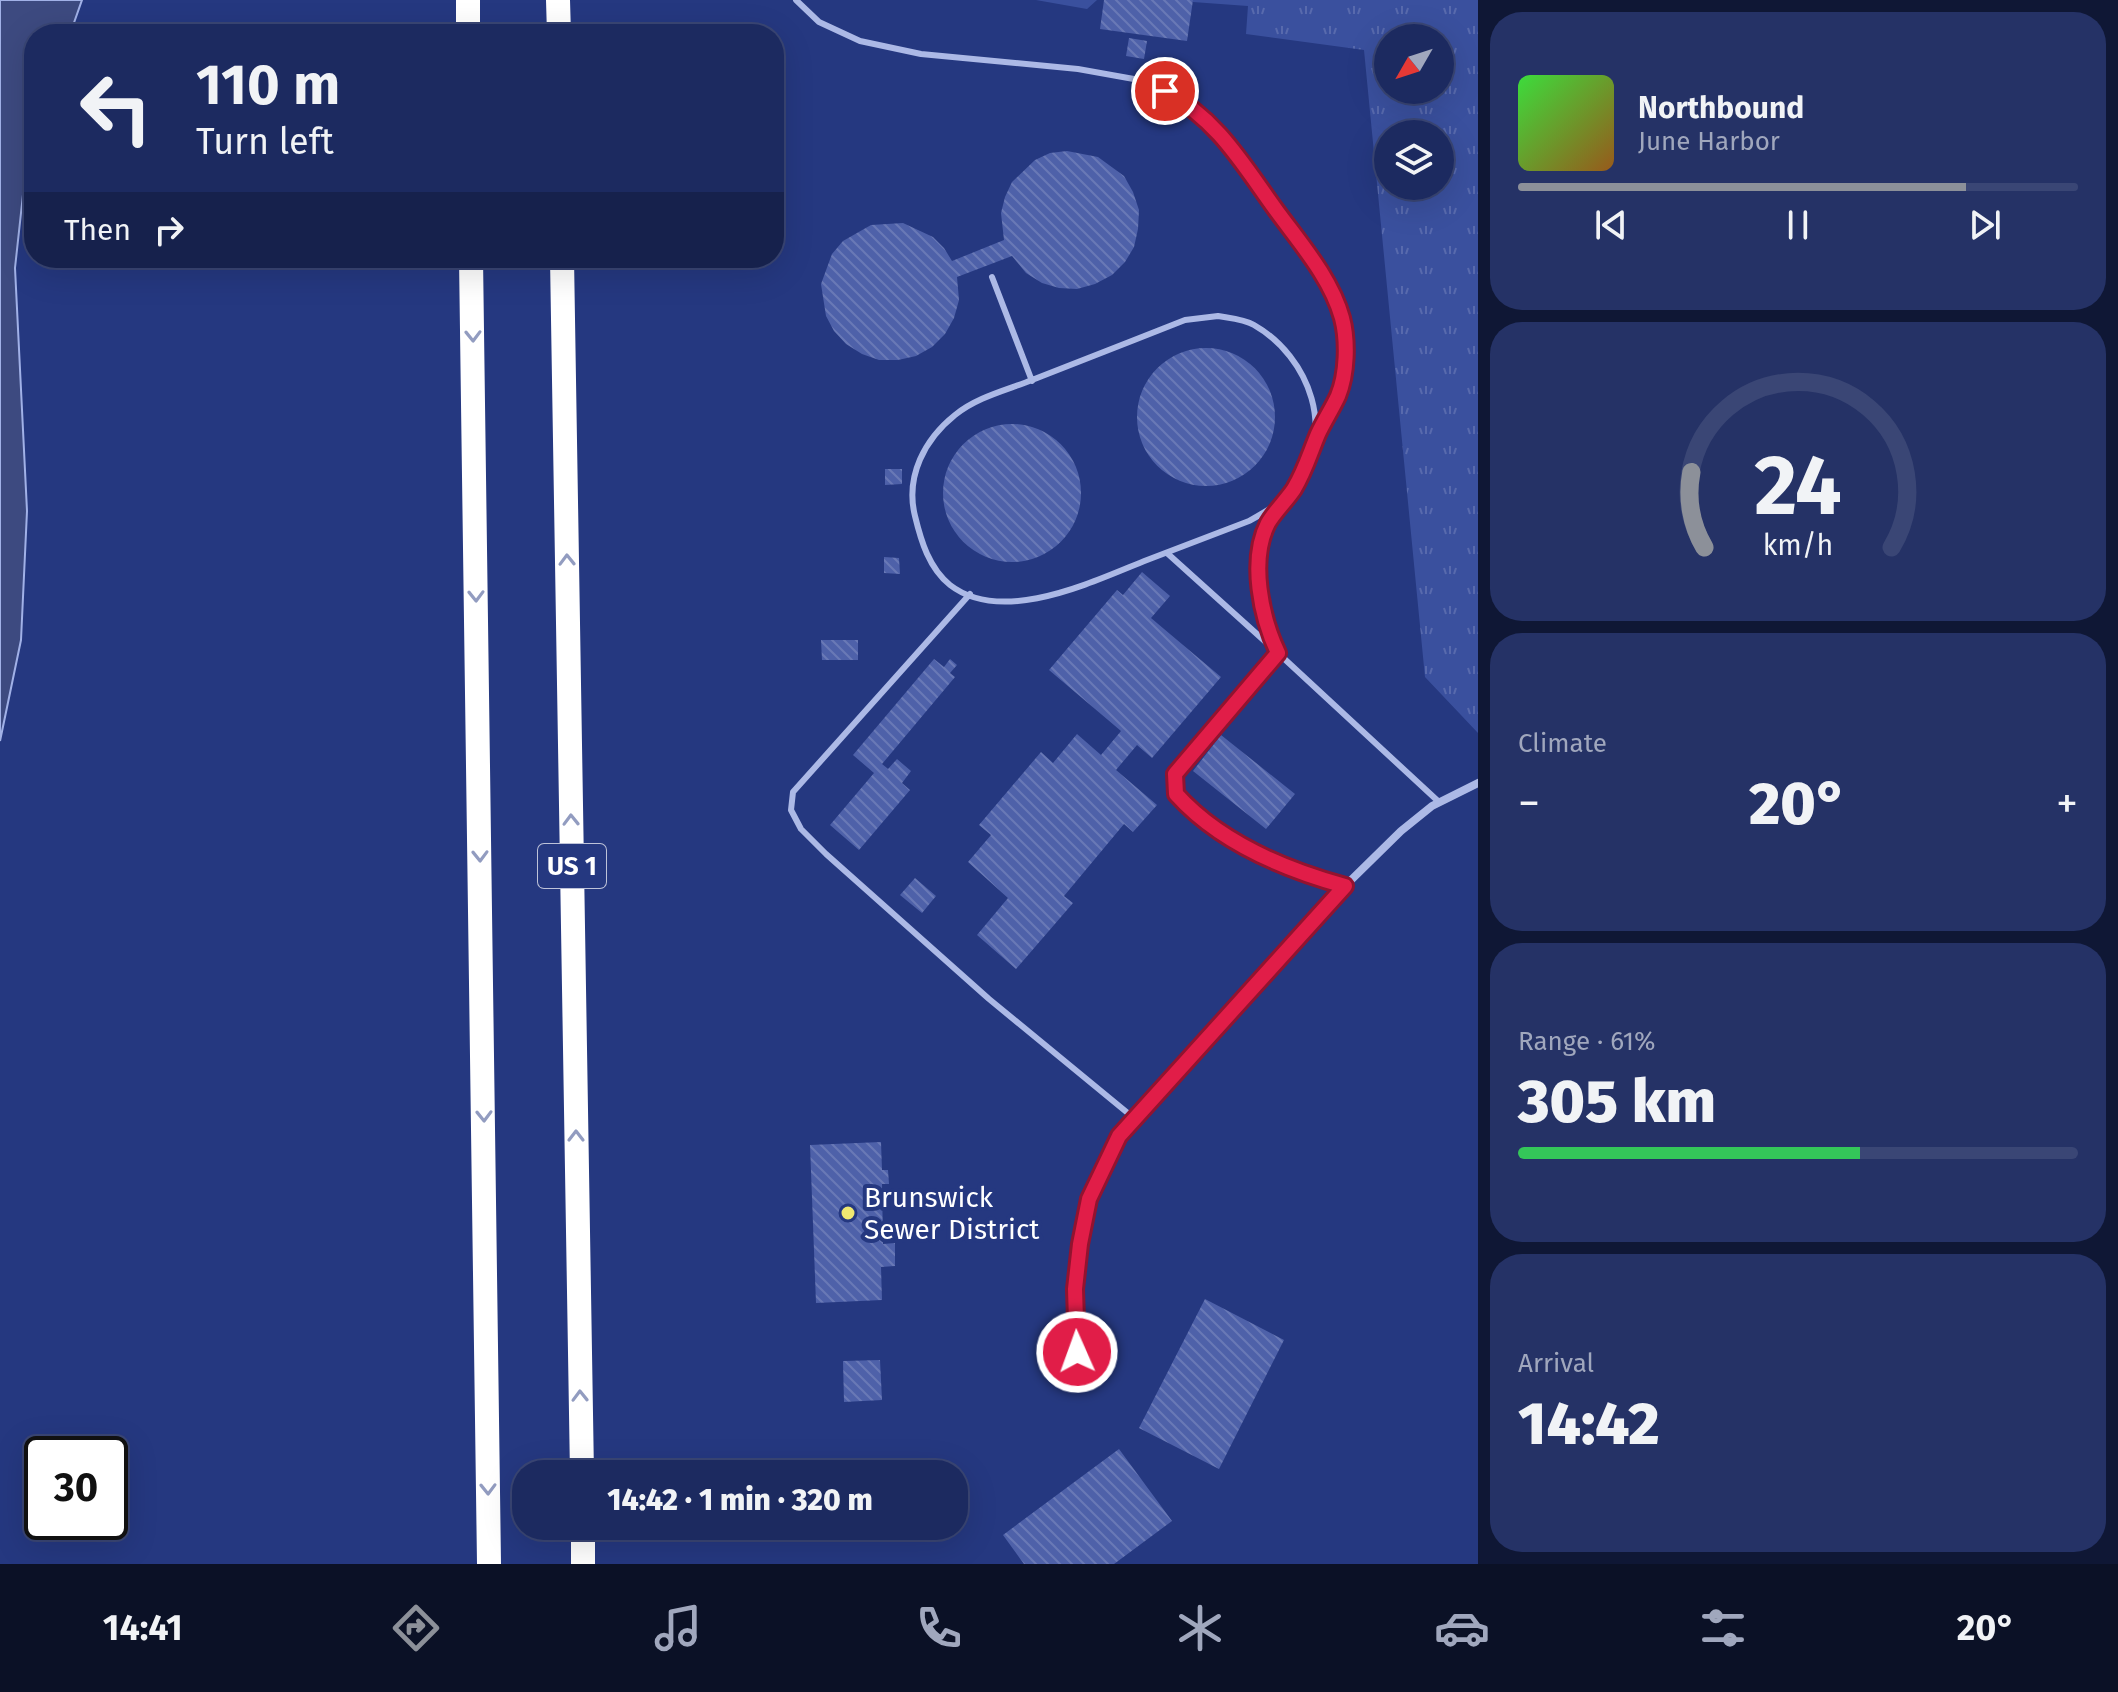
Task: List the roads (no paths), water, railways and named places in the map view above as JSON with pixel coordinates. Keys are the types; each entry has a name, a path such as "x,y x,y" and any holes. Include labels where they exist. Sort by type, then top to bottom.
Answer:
{"highway":[{"path":"468,0 468,24"},
{"path":"558,0 559,24"},
{"path":"471,268 489,1564"},
{"name":"US 1","path":"562,268 582,1460"},
{"path":"583,1540 583,1564"}],"street":[{"path":"1072,1375 1077,1352 1075,1289 1089,1199 1119,1136 1345,886 1401,831 1439,802 1478,783"}],"lane":[{"path":"796,0 819,22 860,41 921,54 1078,69 1145,81 1185,102 1223,135 1327,282 1342,318 1346,353 1340,392 1310,460 1294,489 1268,524 1259,555 1261,591 1269,634 1278,653"},
{"path":"992,277 1032,381"},
{"path":"1294,489 1272,508 1249,521 1167,553 1071,589 1035,599 1001,601 970,594 951,585 935,568 921,543 913,507 914,480 922,452 938,429 958,412 972,403 1185,320 1218,316 1251,323 1280,343 1303,375 1314,401 1318,436"},
{"path":"1167,553 1439,802"},
{"path":"970,594 793,792 791,810 801,829 826,854 989,999 1135,1119"},
{"path":"1278,653 1175,774 1176,794 1196,817 1233,840 1295,872 1345,886"}],"place":[{"name":"Brunswick Sewer District","path":"848,1213"}]}
